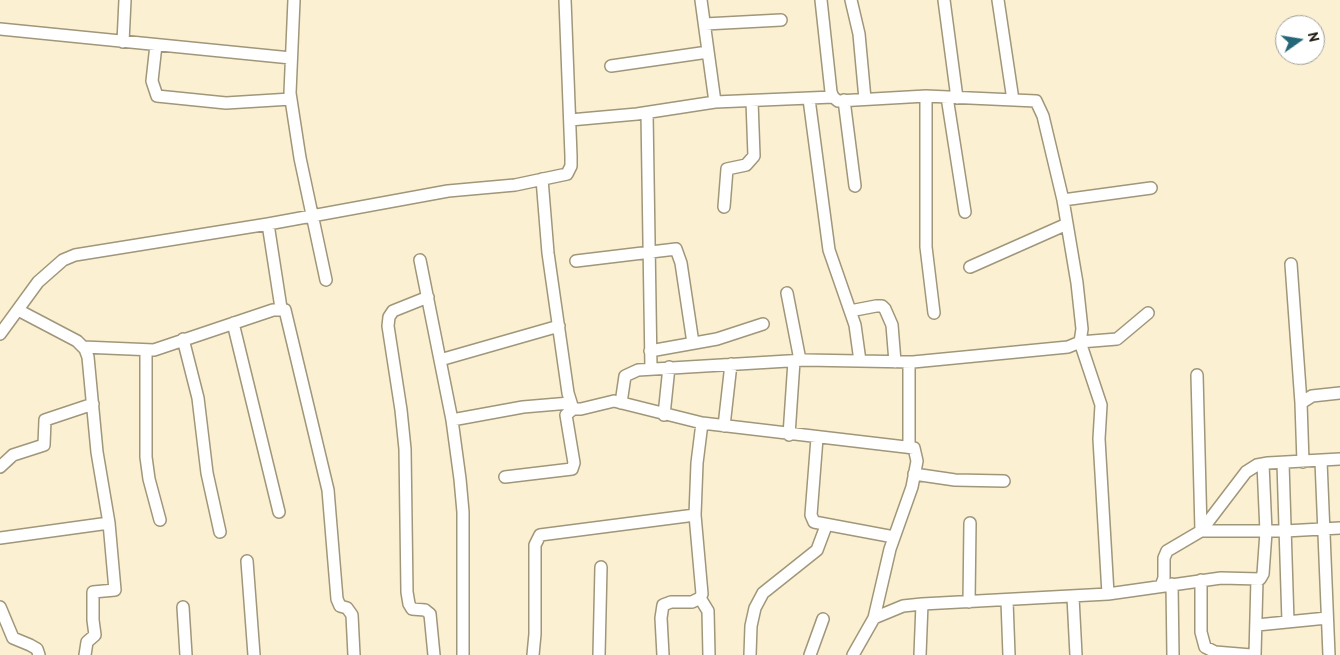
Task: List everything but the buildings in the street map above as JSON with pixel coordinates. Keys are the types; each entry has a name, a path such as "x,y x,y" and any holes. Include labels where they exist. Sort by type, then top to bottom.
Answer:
{"street":[{"path":"123,42 125,0"},
{"path":"294,0 291,99 300,158 314,215 326,280"},
{"path":"0,334 38,282 63,260 75,255 268,224 448,191 515,185 567,174 571,166 572,156 565,0"},
{"path":"701,0 715,102"},
{"path":"821,0 856,186"},
{"path":"851,0 859,34 865,99"},
{"path":"944,0 952,98 965,212"},
{"path":"998,0 1013,100"},
{"path":"704,24 781,20"},
{"path":"0,30 291,58"},
{"path":"156,45 152,82 157,96 226,102 291,99"},
{"path":"610,66 708,52"},
{"path":"570,120 647,113 715,102 926,96 1036,101 1041,107 1063,200 1077,282 1082,329 1080,342 1101,405 1099,438 1108,594"},
{"path":"926,96 926,247 934,313"},
{"path":"809,99 829,250 857,333 860,362"},
{"path":"724,207 727,169 746,165 754,156 752,101"},
{"path":"647,113 651,369"},
{"path":"505,476 572,469 574,463 566,415 571,406 548,253 542,179"},
{"path":"1063,200 1151,188"},
{"path":"268,224 281,308 288,314 328,490 337,599 340,606 347,608 352,615 354,655"},
{"path":"970,266 1067,224"},
{"path":"576,261 671,249 678,252 693,344"},
{"path":"420,260 452,420 463,512 463,655"},
{"path":"1291,264 1301,403 1303,462"},
{"path":"787,293 797,360 789,435"},
{"path":"428,297 393,311 389,317 388,326 405,449 407,592 412,609 425,610 430,614 434,655"},
{"path":"850,311 876,306 882,306 885,309 892,326 895,362"},
{"path":"18,310 83,347 154,350 281,308"},
{"path":"621,403 625,376 638,370 797,360 909,362 1068,347 1080,342 1117,339 1148,313"},
{"path":"233,323 279,512"},
{"path":"650,350 717,339 763,324"},
{"path":"440,360 560,326"},
{"path":"183,339 198,398 207,473 220,532"},
{"path":"83,347 88,357 98,459 109,523 114,590 93,592 92,620 96,635 87,642 85,655"},
{"path":"146,350 146,457 149,479 160,520"},
{"path":"909,362 909,446"},
{"path":"724,426 731,364"},
{"path":"664,415 669,367"},
{"path":"1197,375 1201,531"},
{"path":"1301,403 1312,396 1340,394"},
{"path":"452,420 523,407 571,406 581,410 614,401 702,423 789,435 914,448 917,454 914,474 894,537 874,618 853,655"},
{"path":"0,467 13,455 44,445 45,420 92,404"},
{"path":"702,423 697,463 695,515 702,588 700,598 708,611 709,655"},
{"path":"817,438 811,515 814,522 826,526 894,537"},
{"path":"1173,655 1167,585 1164,578 1164,558 1167,550 1201,531 1246,472 1263,464 1340,459"},
{"path":"1321,461 1328,655"},
{"path":"1283,463 1288,622"},
{"path":"874,618 903,606 922,604 1073,597 1152,589 1200,580 1257,579 1263,574 1266,532 1263,464"},
{"path":"914,474 955,480 1004,481"},
{"path":"533,655 535,634 535,545 540,535 695,515"},
{"path":"969,602 970,522"},
{"path":"0,538 109,523"},
{"path":"750,655 751,626 755,608 763,593 817,550 826,526"},
{"path":"1201,531 1266,532 1340,528"},
{"path":"246,562 254,655"},
{"path":"599,655 601,567"},
{"path":"1255,655 1257,579"},
{"path":"1200,580 1201,632 1205,647 1215,652 1251,655"},
{"path":"1073,597 1076,655"},
{"path":"662,655 661,618 663,605 671,602 692,602 700,598"},
{"path":"1007,601 1009,655"},
{"path":"920,655 922,604"},
{"path":"182,607 186,655"},
{"path":"0,608 13,638 37,649 40,655"},
{"path":"1257,625 1327,618"},
{"path":"810,655 823,619"}]}
